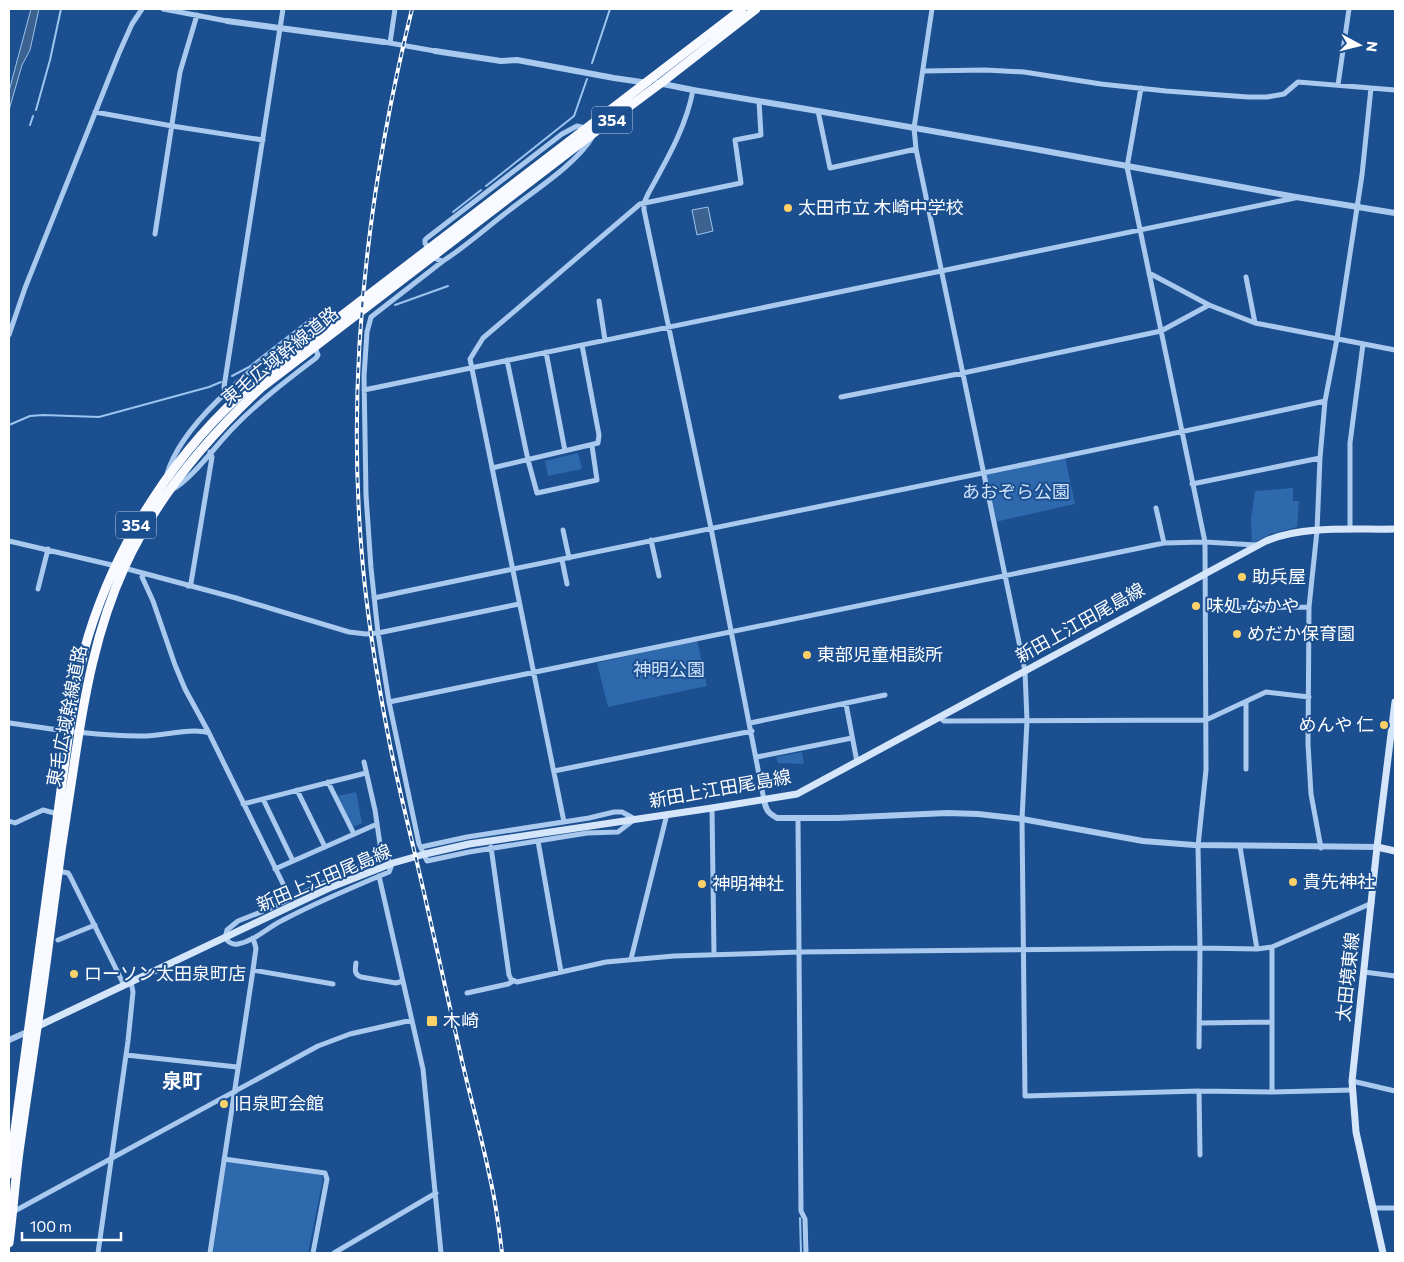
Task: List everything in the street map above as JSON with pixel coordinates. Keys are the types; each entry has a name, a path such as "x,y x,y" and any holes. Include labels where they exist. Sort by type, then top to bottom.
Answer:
{"highway":[{"name":"東毛広域幹線道路","path":"465,227 586,128 742,9"},
{"name":"東毛広域幹線道路","path":"9,1174 27,1032 78,676 88,638 136,526 165,481 184,456 229,406 465,227 661,83 756,9"},
{"name":"東毛広域幹線道路","path":"9,1243 11,1213 38,1025 57,871 79,732 98,640 120,567 169,490 213,435 281,366"},
{"path":"63,774 70,758 73,737 79,732"}],"main road":[{"name":"新田上江田尾島線","path":"27,1032 38,1025 329,888 378,868 425,854 469,844 797,794 1256,545 1286,533 1318,530 1395,529"},
{"name":"太田境東線","path":"1383,1253 1356,1132 1352,1080 1395,702"},
{"path":"1377,847 1395,851"}],"street":[{"path":"9,335 25,288 95,112 128,32 142,9"},
{"path":"163,9 227,21 501,60 517,60 646,83 661,83 1296,197 1395,213"},
{"path":"226,394 224,387 283,9"},
{"path":"387,43 395,9"},
{"path":"932,9 914,128 916,149 1025,670 1027,721 1022,818 1025,1096 1352,1090"},
{"path":"1338,85 1349,9"},
{"path":"155,234 180,72 196,15"},
{"path":"924,71 985,70 1024,72 1101,84 1166,91 1267,97 1284,94 1298,82 1395,90"},
{"path":"1141,88 1128,167 1205,542 1206,770 1198,846 1200,1047"},
{"path":"1321,848 1311,794 1308,744 1309,607 1318,530 1320,458 1325,401 1337,340 1357,207 1371,88"},
{"path":"693,90 681,131 644,203 644,210 712,528 764,800 769,814 777,818 798,819 948,813 1022,818 1143,841 1198,846 1377,847"},
{"path":"564,822 470,359 483,338 636,206 741,183 735,140 761,135 759,101"},
{"path":"818,110 830,168 916,149"},
{"path":"95,112 263,140"},
{"path":"444,260 435,258 425,243 427,238 562,134 577,126 586,128"},
{"path":"421,847 489,833 589,818 614,812 622,812 635,819 618,832 596,832 491,848 427,861 421,847 389,702 374,598 366,496 364,390 369,320 560,171 584,149 595,132"},
{"path":"364,390 1296,197"},
{"path":"1149,273 1208,304 1255,323 1395,350"},
{"path":"1246,277 1255,323"},
{"path":"599,301 605,340"},
{"path":"842,397 1161,331 1208,304"},
{"path":"165,481 178,447 197,424 226,394 266,359 298,333 302,333 316,350 318,355 316,358 283,382 250,411 182,483 169,490"},
{"path":"1350,530 1350,443 1363,344"},
{"path":"492,468 592,446 598,443 599,435 582,345"},
{"path":"546,352 565,451"},
{"path":"507,360 528,460 537,493 597,480 592,446"},
{"path":"374,598 1182,433 1325,401"},
{"path":"188,586 191,583 212,458 210,452"},
{"path":"1192,484 1320,458"},
{"path":"1156,508 1164,543"},
{"path":"563,530 569,558"},
{"path":"651,540 659,576"},
{"path":"9,541 120,567 349,632 378,633 519,604"},
{"path":"389,702 1164,543 1205,542 1256,545"},
{"path":"38,588 48,549"},
{"path":"562,560 567,584"},
{"path":"143,574 142,577 153,601 185,689 209,733 290,898"},
{"path":"1205,608 1309,607"},
{"path":"939,717 944,721 1206,720 1266,692 1309,697"},
{"path":"750,724 885,695"},
{"path":"1246,702 1246,769"},
{"path":"846,704 857,762"},
{"path":"9,723 79,732 141,736 180,732 209,733"},
{"path":"554,771 752,731"},
{"path":"756,757 852,738"},
{"path":"364,762 382,858"},
{"path":"243,804 366,773"},
{"path":"328,782 354,834"},
{"path":"296,790 325,847"},
{"path":"263,799 294,861"},
{"path":"712,808 714,954"},
{"path":"9,821 15,823 43,810 58,814"},
{"path":"631,959 667,814"},
{"path":"798,819 801,1211 805,1219 806,1253"},
{"path":"276,870 377,824"},
{"path":"489,833 510,975 513,981"},
{"path":"538,841 561,972"},
{"path":"1240,847 1257,949"},
{"path":"386,857 388,858 391,870 379,876 281,921 253,938 235,944 228,942 225,938 230,926 250,915 353,869 386,857"},
{"path":"57,871 68,873 133,992 126,1056 98,1253"},
{"path":"379,876 424,1078 441,1253"},
{"path":"467,993 508,984 513,981 521,981 606,962 714,954 1200,948 1257,949 1272,947 1372,903"},
{"path":"58,940 95,925"},
{"path":"210,1253 253,970 256,948 253,938"},
{"path":"1272,947 1272,1092"},
{"path":"356,963 356,975 361,977 396,982 403,981"},
{"path":"253,970 333,984"},
{"path":"1364,972 1395,976"},
{"path":"11,1213 318,1046 350,1034 412,1020"},
{"path":"1200,1023 1272,1022"},
{"path":"9,1040 27,1032"},
{"path":"126,1056 237,1067"},
{"path":"1352,1080 1395,1090"},
{"path":"1200,1092 1200,1155"},
{"path":"224,1159 325,1173 326,1179 313,1253"},
{"path":"334,1253 436,1193"},
{"path":"1373,1208 1395,1208"}],"green space":[{"path":"578,453 582,469 548,476 545,461"},
{"name":"あおぞら公園","path":"1065,457 1075,504 995,522 985,473"},
{"path":"1293,488 1293,501 1299,501 1297,527 1270,534 1252,544 1251,519 1255,491"},
{"name":"神明公園","path":"697,640 707,686 608,707 597,663"},
{"path":"802,752 804,764 778,763 776,757"},
{"path":"356,792 362,823 353,827 338,796"},
{"path":"226,1161 321,1175 323,1179 308,1253 213,1253"}],"shaded area":[{"path":"31,9 39,9 30,50 22,65 9,110 9,91"},
{"path":"708,207 713,231 697,235 692,210"}],"waterway":[{"path":"36,110 50,60 61,9"},
{"path":"592,63 610,9"},
{"path":"486,186 574,116 587,79"},
{"path":"30,125 33,116"},
{"path":"453,212 481,190"},
{"path":"395,305 448,286"},
{"path":"232,376 249,367 313,317"},
{"path":"9,425 30,416 99,417 221,382"},
{"path":"800,1218 801,1253"}],"railway":[{"path":"412,9 384,141 373,207 365,274 357,409 357,476 361,544 372,645 390,745 487,1163 496,1206 502,1253"}],"place":[{"name":"太田市立 木崎中学校","path":"788,208"},
{"name":"助兵屋","path":"1242,577"},
{"name":"味処 なかや","path":"1196,606"},
{"name":"めだか保育園","path":"1237,634"},
{"name":"東部児童相談所","path":"807,655"},
{"name":"めんや 仁","path":"1384,725"},
{"name":"貴先神社","path":"1293,882"},
{"name":"神明神社","path":"702,884"},
{"name":"ローソン太田泉町店","path":"74,974"},
{"name":"木崎","path":"432,1021"},
{"name":"旧泉町会館","path":"224,1104"}],"district":[{"name":"泉町","path":"182,1081"}]}
